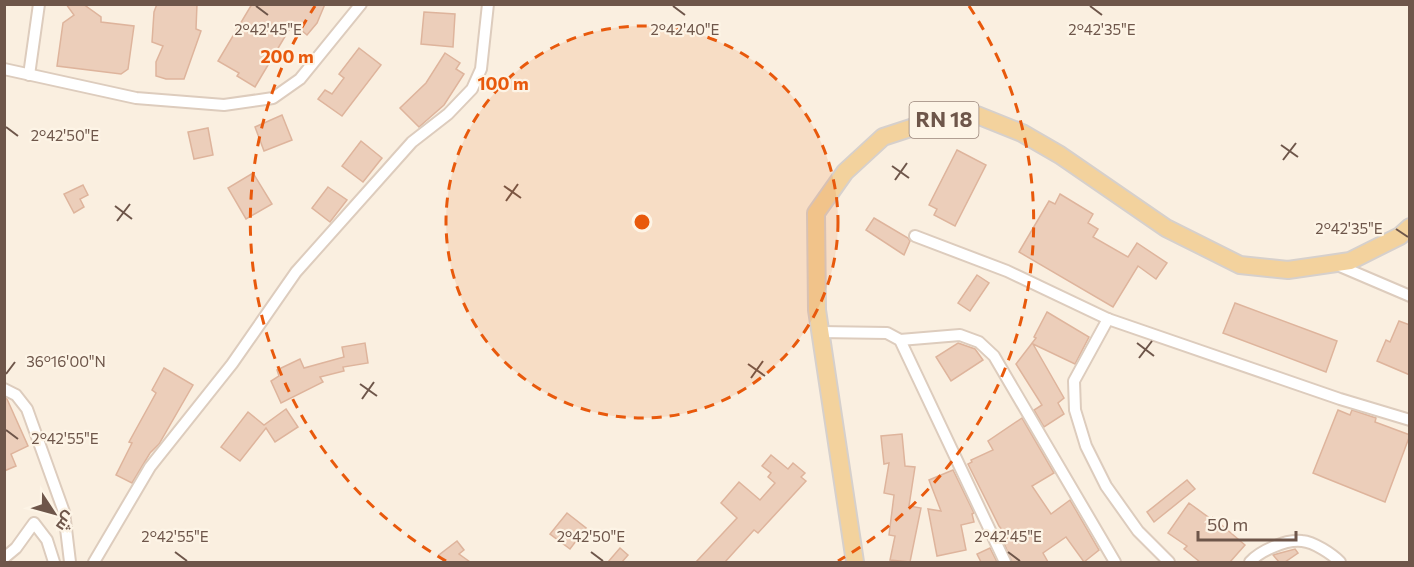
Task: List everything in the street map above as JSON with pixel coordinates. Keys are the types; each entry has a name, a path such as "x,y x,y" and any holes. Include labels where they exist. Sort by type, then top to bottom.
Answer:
{"main road":[{"name":"RN 18","path":"855,562 817,310 816,213 845,172 883,137 932,121 977,115 1022,133 1060,155 1166,228 1240,265 1288,270 1350,261 1400,236 1410,227"}],"street":[{"path":"29,75 39,4"},
{"path":"4,69 136,98 224,105 273,98 300,79 361,4"},
{"path":"94,562 150,467 232,364 296,272 412,142 448,114 472,89 481,69 488,4"},
{"path":"915,236 1007,271 1108,319 1340,399 1410,420"},
{"path":"1334,264 1410,296"},
{"path":"1108,319 1074,381 1075,410 1086,446 1106,486 1138,531 1169,562"},
{"path":"820,332 887,333 900,340 960,335 979,342 994,356 1115,562"},
{"path":"900,340 1005,562"},
{"path":"4,390 16,395 27,409 63,512 70,562"},
{"path":"4,558 16,548 34,523 47,540 54,562"},
{"path":"1250,562 1257,555 1279,544 1302,541 1330,553 1340,562"}],"building":[{"path":"66,4 83,4 101,17 101,22 134,26 128,69 121,74 57,66 63,23 74,15"},
{"path":"157,4 197,4 196,29 201,31 184,79 166,79 156,76 156,62 163,46 152,42 154,12"},
{"path":"252,4 325,4 317,23 307,35 293,23 255,87 237,76 239,73 218,61"},
{"path":"424,12 455,14 453,47 421,44"},
{"path":"359,48 381,65 342,116 318,99 325,90 332,94 344,78 339,74"},
{"path":"445,53 460,63 456,69 464,74 444,105 419,127 400,108 426,83"},
{"path":"282,115 292,140 264,151 255,127"},
{"path":"208,128 213,155 194,159 188,132"},
{"path":"361,141 382,158 363,182 342,166"},
{"path":"957,150 986,165 955,226 934,215 937,209 929,205"},
{"path":"253,173 272,204 246,219 228,188"},
{"path":"83,185 88,195 80,199 84,207 74,213 64,194"},
{"path":"328,187 347,200 330,222 312,208"},
{"path":"1060,194 1093,214 1088,223 1098,229 1093,237 1128,257 1137,243 1167,263 1156,279 1138,266 1113,307 1019,252 1049,201 1055,204"},
{"path":"874,218 908,238 910,241 904,255 866,230"},
{"path":"977,275 989,283 970,311 958,303"},
{"path":"1235,303 1337,341 1326,372 1223,333"},
{"path":"1047,312 1089,337 1075,364 1033,344 1064,398 1058,403 1064,414 1044,427 1034,410 1042,405 1016,364 1036,338 1034,337"},
{"path":"1399,321 1410,325 1410,375 1377,361 1386,340 1390,342"},
{"path":"365,343 368,363 343,367 344,371 320,377 323,382 281,403 271,381 279,376 277,370 300,359 304,368 344,357 342,347"},
{"path":"958,343 975,349 983,360 951,381 936,357"},
{"path":"164,368 193,385 159,444 150,453 132,483 116,475 132,443 129,442 156,393 152,390"},
{"path":"4,398 7,399 28,446 11,454 16,466 4,471"},
{"path":"286,409 298,427 275,442 266,428 240,461 221,447 248,412 264,425"},
{"path":"1338,410 1350,415 1352,410 1376,418 1375,422 1410,435 1385,502 1313,473"},
{"path":"1022,418 1054,473 1032,486 1051,514 1070,500 1099,550 1084,562 1066,537 1043,553 1048,562 1012,562 1003,541 1009,538 999,526 968,464 972,462 971,460 993,450 988,441"},
{"path":"902,434 905,466 915,467 909,506 921,508 910,562 890,560 895,536 889,535 894,495 884,493 889,463 884,464 881,436"},
{"path":"771,455 788,469 793,463 805,473 801,477 806,481 758,533 754,530 725,562 696,562 737,518 721,503 739,482 760,500 775,483 768,477 771,473 762,466"},
{"path":"953,470 974,513 972,514 974,522 961,525 966,550 937,556 928,509 941,511 929,480"},
{"path":"1187,480 1195,489 1154,522 1147,512"},
{"path":"1189,503 1211,519 1212,517 1245,545 1230,562 1200,562 1184,549 1187,546 1168,533"},
{"path":"567,513 586,528 570,549 550,534"},
{"path":"457,541 464,550 459,554 470,562 444,562 439,555"},
{"path":"620,548 628,555 622,562 608,562"},
{"path":"990,548 997,562 981,562 977,554"},
{"path":"1295,549 1298,553 1285,562 1279,562 1273,555"}]}
